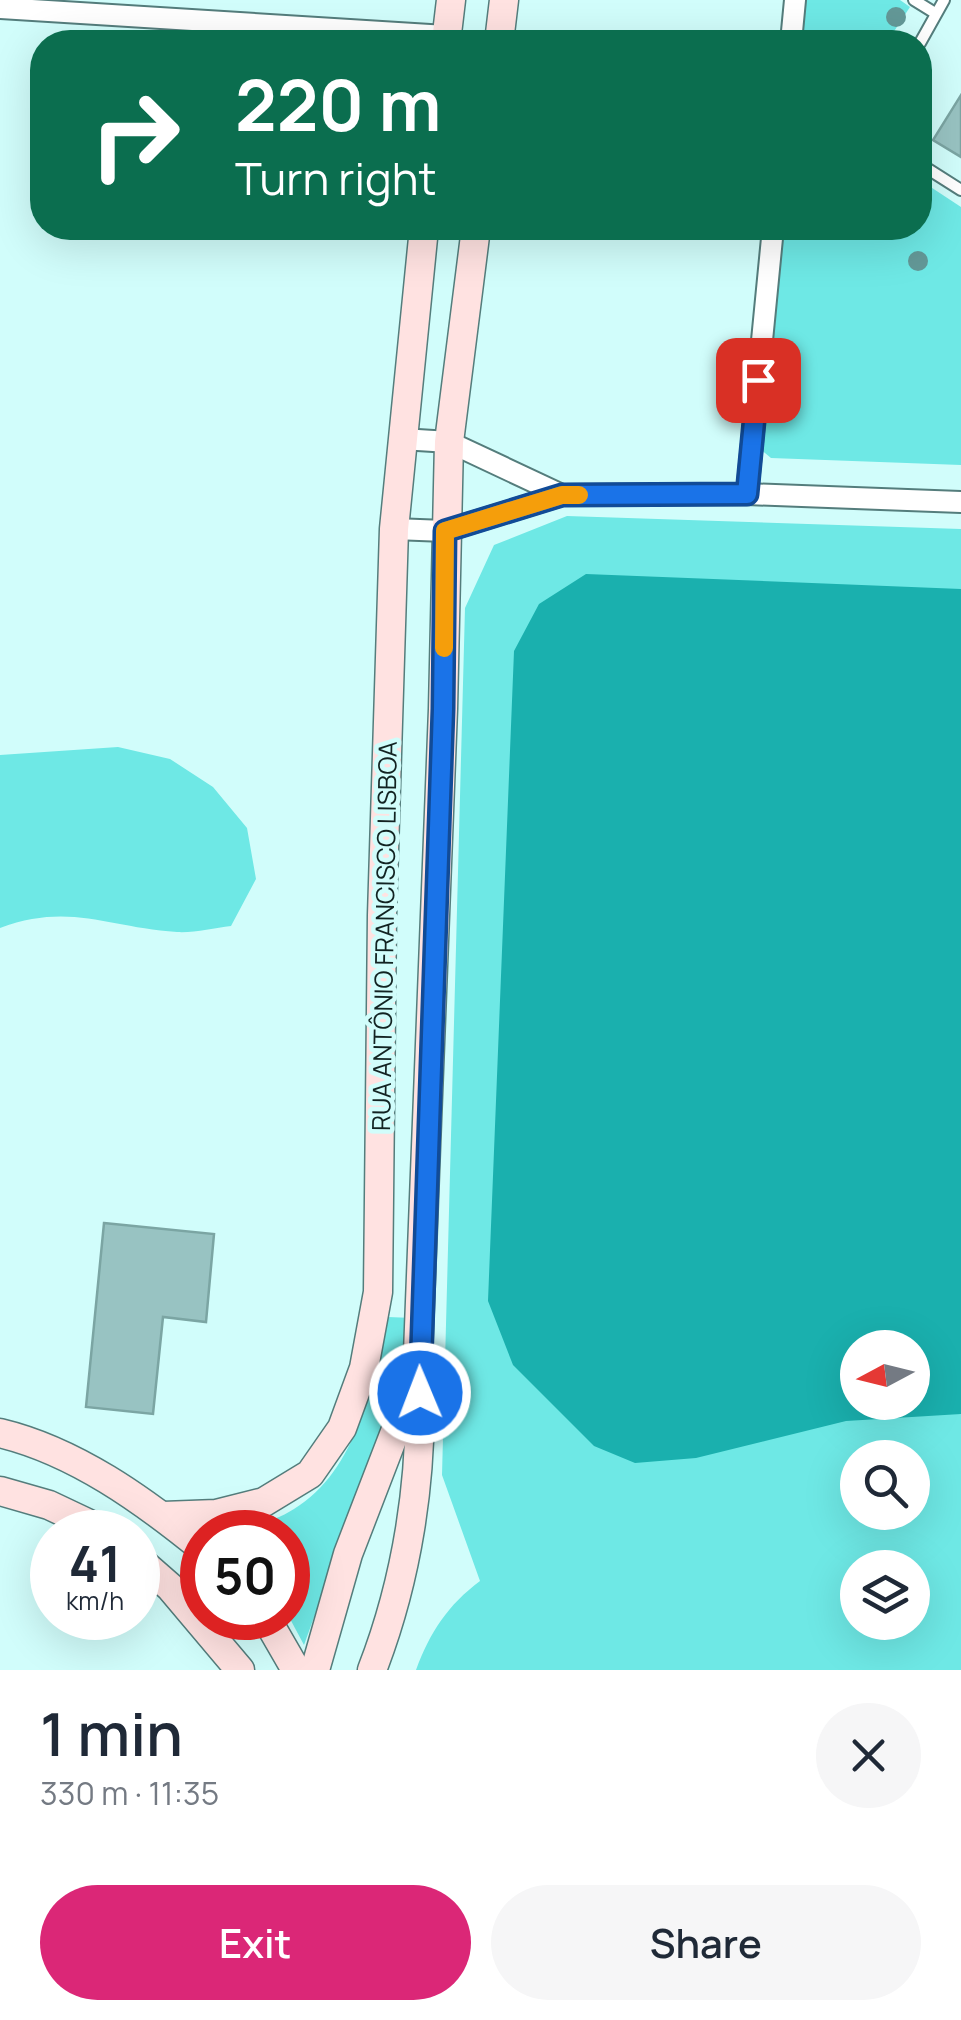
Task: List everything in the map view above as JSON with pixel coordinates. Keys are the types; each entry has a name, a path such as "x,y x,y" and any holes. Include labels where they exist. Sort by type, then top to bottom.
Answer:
{"main road":[{"path":"447,30 451,0"},
{"path":"500,30 504,0"},
{"name":"RUA ANTÔNIO FRANCISCO LISBOA","path":"163,1516 216,1514 264,1502 310,1474 342,1428 364,1368 378,1292 382,915 394,530 423,240"},
{"name":"RUA ANTÔNIO FRANCISCO LISBOA","path":"315,1670 348,1554 400,1419 418,1353 449,442 474,240"},
{"path":"372,1670 382,1644 416,1497 421,1433 418,1353"},
{"path":"0,1433 18,1437 106,1477 180,1530"},
{"path":"0,1492 60,1510"},
{"path":"160,1578 240,1670"},
{"path":"279,1640 296,1670"}],"street":[{"path":"792,30 795,0"},
{"path":"0,8 317,30"},
{"path":"747,494 772,240"},
{"path":"402,439 449,442 562,495"},
{"path":"394,530 445,531 562,495 747,494 961,502"}],"lane":[{"path":"914,0 935,13"},
{"path":"926,30 944,0"},
{"path":"932,172 961,190"}],"shaded area":[{"path":"802,0 900,0 910,7 895,30 799,30"},
{"path":"932,188 961,207 961,465 771,458 758,447 778,240 932,240"},
{"path":"567,516 961,529 961,1670 416,1670 441,1620 480,1581 442,1475 465,608 494,545"},
{"path":"586,574 961,589 961,1414 930,1416 930,1330 840,1330 840,1420 862,1420 696,1458 635,1463 594,1446 513,1365 488,1301 514,651 539,604"},
{"path":"118,747 170,759 213,787 247,828 256,879 231,926 177,932 48,917 0,928 0,755"},
{"path":"388,1317 413,1318 399,1381 310,1628 310,1510 292,1510 316,1493 347,1449 376,1370"}],"building":[{"path":"961,95 961,157 933,140"},
{"path":"104,1223 214,1234 206,1322 163,1317 153,1414 86,1407"}],"slow traffic":[{"path":"444,648 445,531 562,495 579,495"}],"route":[{"path":"420,1393 418,1353 443,709 445,531 562,495 747,494 758,380"}]}
